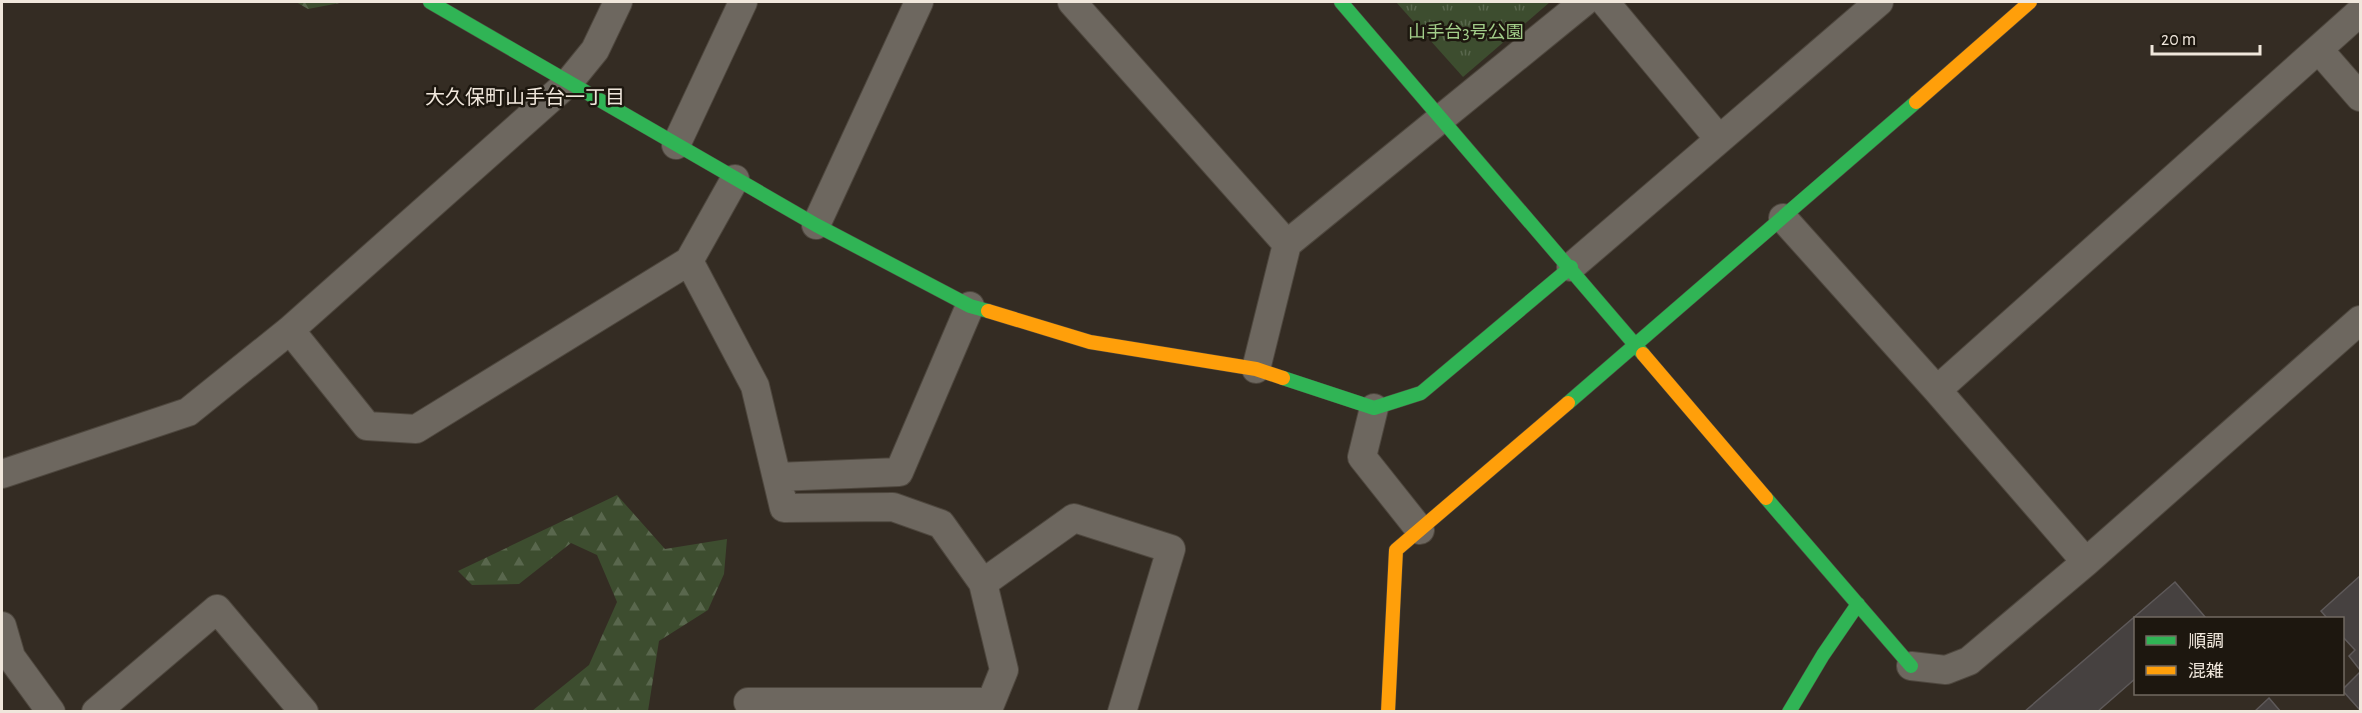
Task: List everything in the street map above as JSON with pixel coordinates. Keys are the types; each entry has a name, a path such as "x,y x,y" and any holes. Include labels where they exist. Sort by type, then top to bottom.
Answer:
{"street":[{"path":"430,2 816,225 970,306 1090,342 1256,369 1374,408 1421,393 1879,2"},
{"path":"2,474 188,412 290,330 569,82 595,50 618,2"},
{"path":"676,145 743,2"},
{"path":"816,225 919,2"},
{"path":"1341,2 1571,267 1911,666 1946,670 1969,661 2086,562 2361,320"},
{"path":"1256,369 1287,244 1584,2"},
{"path":"1605,2 1719,139"},
{"path":"1075,3 1287,244"},
{"path":"1388,711 1396,550 1783,218 2025,3"},
{"path":"1937,390 2361,12"},
{"path":"2319,50 2361,97"},
{"path":"290,330 367,426 416,429 689,261 735,179"},
{"path":"1783,218 1937,390 2086,562"},
{"path":"689,261 755,386 784,508 893,507 941,524 983,583 1004,669 989,707 748,702"},
{"path":"777,477 899,472 970,306"},
{"path":"1374,408 1362,457 1420,530"},
{"path":"983,583 1074,518 1171,549 1122,711"},
{"path":"1789,711 1858,604"},
{"path":"96,711 217,609 304,711"},
{"path":"2,626 6,659 51,711"}],"green space":[{"path":"296,2 345,2 308,9"},
{"name":"山手台3号公園","path":"1396,2 1550,2 1463,77"},
{"path":"617,495 665,549 727,539 724,574 708,610 659,641 648,711 532,711 589,665 617,602 597,555 571,543 519,584 472,585 458,571"}],"building":[{"path":"2360,576 2360,670 2349,656 2355,650 2344,638 2344,617 2326,617 2321,611"},
{"path":"2175,582 2205,617 2134,617"},
{"path":"2134,617 2134,680 2097,712 2024,712"},
{"path":"2360,672 2360,710 2344,692 2344,688"},
{"path":"2269,698 2281,712 2254,712"}],"traffic: fast":[{"path":"430,2 816,225 970,306 988,311"},
{"path":"1341,2 1643,354"},
{"path":"1568,403 1916,102"},
{"path":"1283,378 1374,408 1421,393 1571,267"},
{"path":"1766,498 1911,666"},
{"path":"1789,712 1823,655 1858,604"}],"traffic: slow":[{"path":"1916,102 2030,2"},
{"path":"988,311 1090,342 1256,369 1283,378"},
{"path":"1643,354 1766,498"},
{"path":"1388,712 1396,550 1568,403"}],"district":[{"name":"大久保町山手台一丁目","path":"525,98"}]}
